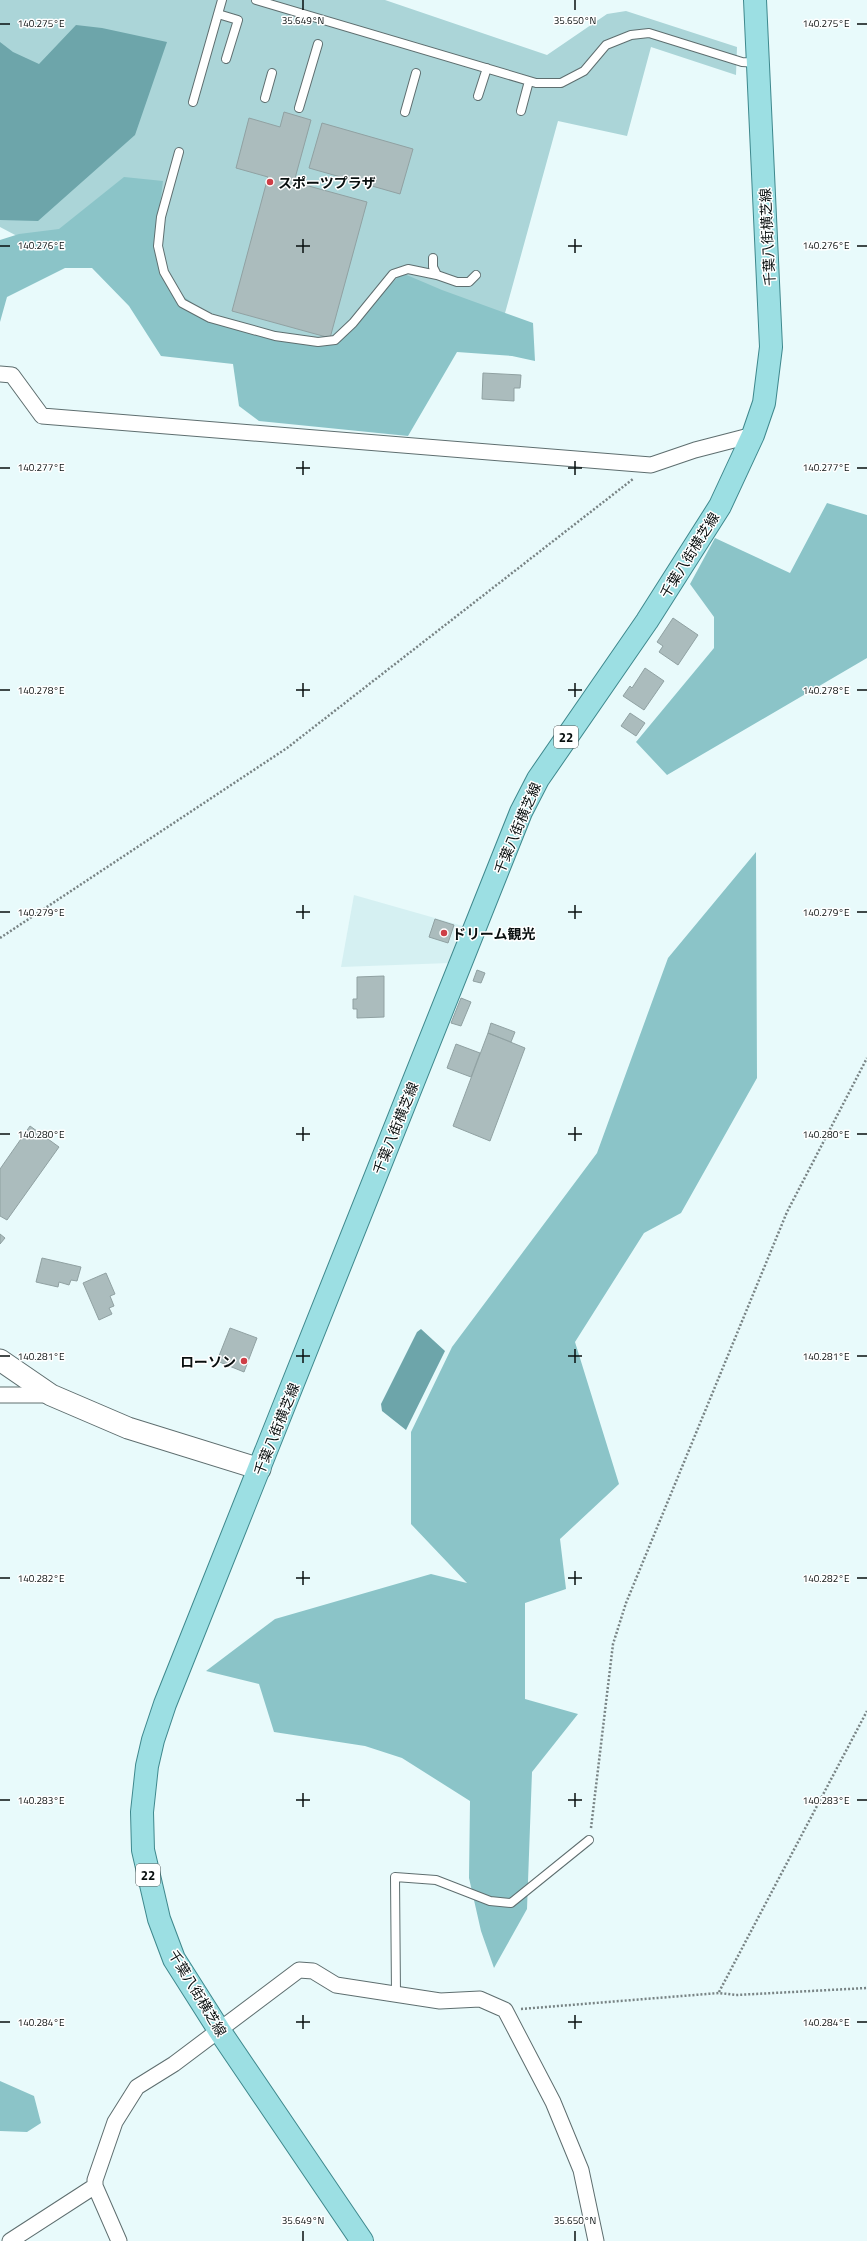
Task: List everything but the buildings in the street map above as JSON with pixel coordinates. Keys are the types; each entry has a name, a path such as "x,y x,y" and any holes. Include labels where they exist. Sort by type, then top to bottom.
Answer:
{"main road":[{"name":"千葉八街横芝線","path":"362,2241 219,2030 174,1959 159,1919 143,1850 142,1812 147,1766 153,1740 165,1704 521,812 538,779 647,621 699,541 720,506 753,435 764,403 771,346 755,0"}],"street":[{"path":"0,374 12,375 42,416 651,465 696,450 753,435"},
{"path":"0,1360 51,1395 128,1428 260,1469"},
{"path":"0,1395 51,1395"},
{"path":"10,2241 95,2186 116,2122 137,2087 174,2064 299,1970 313,1971 336,1986 440,2001 480,1999 505,2010 553,2102 581,2170 596,2241"},
{"path":"95,2186 119,2241"}],"lane":[{"path":"193,102 222,0"},
{"path":"256,0 529,81 561,83 584,71 606,45 631,35 649,33 742,62 759,63"},
{"path":"218,14 238,20 226,59"},
{"path":"299,108 318,44"},
{"path":"478,96 487,68"},
{"path":"265,98 272,73"},
{"path":"405,112 416,73"},
{"path":"521,111 529,81"},
{"path":"179,152 161,217 158,246 164,272 182,303 210,318 275,336 318,342 335,340 353,323 393,274 408,269 437,275 457,282 469,282 476,275"},
{"path":"433,258 433,267 437,275"},
{"path":"396,1995 395,1877 436,1880 490,1901 511,1903 589,1840"}],"path":[{"path":"0,938 287,748 651,465"},
{"path":"589,1840 612,1644 626,1603 787,1212 867,1058"},
{"path":"719,1993 867,1711"},
{"path":"505,2010 719,1993 736,1995 867,1988"}],"shaded area":[{"name":"スポーツプラザ","path":"0,0 385,0 547,55 607,14 626,11 737,47 736,75 651,47 627,136 558,121 502,324 345,352 199,335 127,267 36,246 0,227"},
{"path":"76,25 102,28 167,42 135,135 38,221 0,220 0,42 13,52 39,64"},
{"path":"124,177 163,181 159,214 160,256 180,294 215,319 322,343 340,335 402,273 442,290 533,323 535,361 512,356 457,352 408,436 259,421 239,406 233,364 161,356 129,306 92,268 65,268 7,297 0,322 0,240 19,234 59,229"},
{"path":"827,503 867,515 867,658 667,775 636,742 714,648 714,617 690,584 715,538 790,573"},
{"path":"756,852 757,1078 681,1213 644,1233 575,1342 619,1484 560,1539 566,1589 525,1603 525,1699 578,1714 532,1772 527,1909 494,1968 481,1931 469,1878 470,1801 402,1758 365,1746 274,1732 259,1684 206,1671 275,1619 431,1574 467,1583 411,1524 411,1432 452,1347 597,1153 668,958"},
{"path":"354,895 463,926 450,963 341,967"},
{"path":"421,1329 445,1351 406,1430 382,1411 381,1404 417,1332"},
{"path":"0,2081 34,2096 41,2123 27,2132 0,2131"}],"place":[{"name":"スポーツプラザ","path":"270,182"},
{"name":"ドリーム観光","path":"444,933"},
{"name":"ローソン","path":"244,1361"}]}
